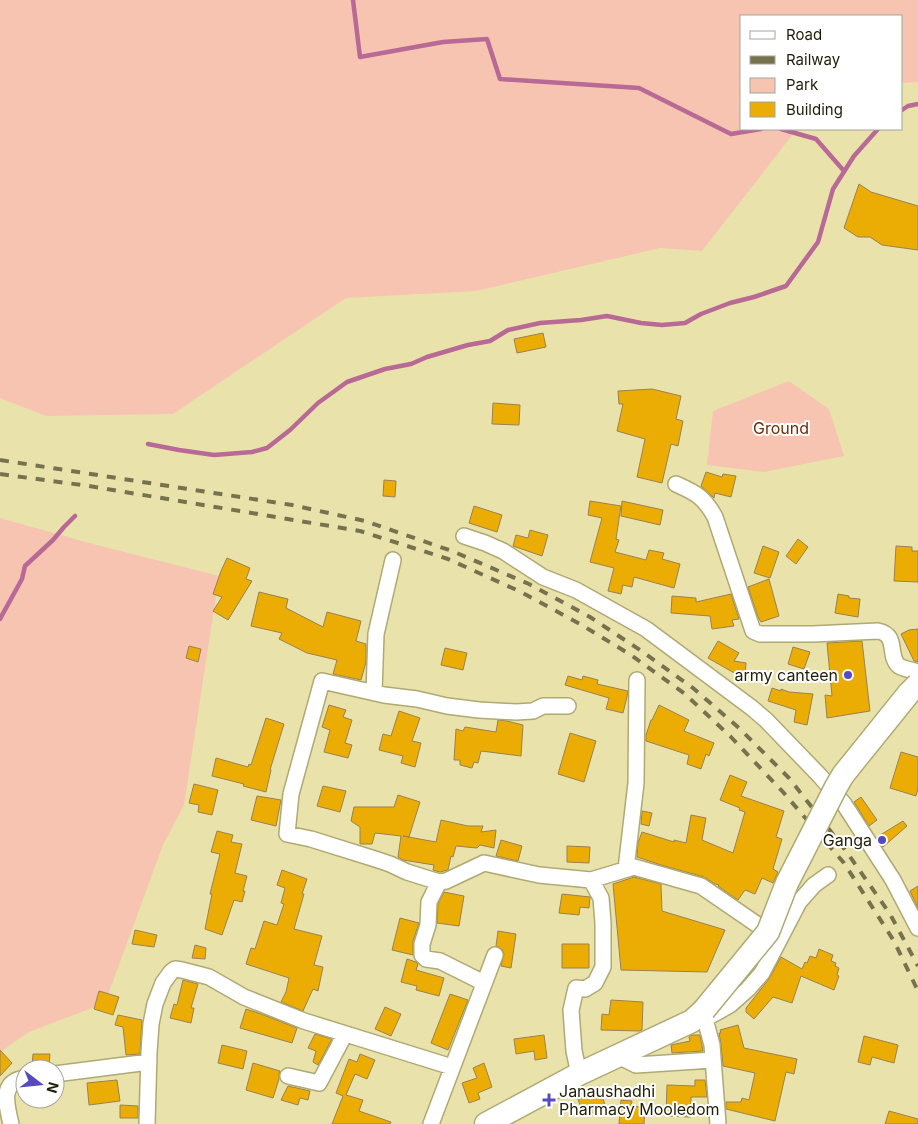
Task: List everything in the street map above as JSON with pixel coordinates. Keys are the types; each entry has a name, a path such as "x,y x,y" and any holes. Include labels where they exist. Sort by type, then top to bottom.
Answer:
{"main road":[{"path":"486,1124 579,1074 700,1017 768,932 787,882 843,775 918,684"}],"street":[{"path":"676,484 698,495 705,501 715,517 753,631 760,634 883,632 890,638 896,662 900,666 918,672"},
{"path":"464,536 503,552 542,577 576,590 646,629 766,720 844,804 893,880 918,928"},
{"path":"374,693 376,634 393,560"},
{"path":"626,869 636,783 637,680"},
{"path":"568,706 543,706 533,711 516,712 479,710 374,693 322,681 291,794 287,834 375,859 439,882 470,871 484,863 539,876 591,880 634,867 701,886 768,932"},
{"path":"718,1124 712,1045 700,1017 730,1005 748,989 762,973 799,902 814,885 828,875"},
{"path":"579,1074 574,1051 571,1010 576,988 585,989 595,983 603,967 601,898 591,880"},
{"path":"439,882 429,902 428,926 422,944 422,955 426,959 440,961 484,983"},
{"path":"431,1124 495,955"},
{"path":"147,1124 151,1024 155,1004 163,983 175,969 209,977 244,997 304,1021 452,1067"},
{"path":"288,1076 319,1083 345,1034"},
{"path":"618,1056 636,1065 713,1060"},
{"path":"65,1073 149,1062"},
{"path":"11,1124 4,1095 8,1084 15,1079"}],"green space":[{"path":"0,0 918,0 918,82 903,83 903,15 740,15 740,130 796,130 702,251 660,248 476,291 346,298 173,414 46,416 0,398"},
{"name":"Ground","path":"789,381 829,409 844,456 764,472 707,465 713,411"},
{"path":"0,518 219,576 184,805 163,845 105,1003 29,1032 0,1052"}],"building":[{"path":"859,184 871,192 918,206 918,250 882,245 870,237 858,237 844,228"},
{"path":"543,333 546,347 517,353 514,339"},
{"path":"652,389 681,396 676,419 683,421 678,446 671,444 662,483 637,477 645,439 617,431 623,404 619,404 618,391"},
{"path":"493,403 520,405 519,425 492,424"},
{"path":"706,472 722,477 723,474 736,476 731,497 715,493 714,498 701,486"},
{"path":"384,480 396,481 395,497 383,496"},
{"path":"590,501 621,506 616,539 619,540 615,552 646,560 649,550 664,553 662,559 680,564 674,588 634,577 632,587 623,585 621,594 608,591 614,568 590,562 602,518 588,515"},
{"path":"622,501 663,510 660,525 621,516"},
{"path":"474,506 502,515 497,532 469,523"},
{"path":"530,530 548,535 542,556 513,546 516,535 528,538"},
{"path":"798,539 808,547 796,564 786,556"},
{"path":"763,546 779,552 770,578 754,573"},
{"path":"896,546 912,547 912,551 918,551 918,582 894,581"},
{"path":"227,558 250,568 246,579 252,581 228,620 213,611 222,597 213,594"},
{"path":"769,579 779,616 761,622 748,587"},
{"path":"259,592 288,599 286,608 323,627 327,612 361,621 356,641 366,644 366,662 361,680 333,674 337,660 307,653 279,639 282,633 251,626"},
{"path":"731,594 739,619 732,620 734,626 712,629 710,616 671,613 672,596 696,598 696,602"},
{"path":"838,594 860,599 858,617 835,613"},
{"path":"918,629 918,662 914,661 901,634 909,630"},
{"path":"718,641 739,653 734,661 746,663 745,675 736,674 708,658"},
{"name":"army canteen","path":"862,641 870,711 827,718 825,695 832,696 827,643"},
{"path":"189,646 201,649 198,662 186,658"},
{"path":"793,647 810,652 804,669 788,664"},
{"path":"445,648 467,653 463,670 441,665"},
{"path":"568,676 582,680 583,676 598,680 597,684 628,691 623,713 606,709 609,698 565,685"},
{"path":"772,688 781,691 781,689 789,692 813,694 807,725 794,722 796,710 768,701"},
{"path":"329,705 346,710 343,717 352,720 345,743 352,745 348,758 324,752 330,730 322,727"},
{"path":"659,705 689,720 684,731 714,743 709,756 706,754 701,769 687,764 689,755 646,741 651,720"},
{"path":"399,711 420,718 412,741 421,743 415,767 401,763 403,756 379,750 383,734 391,736"},
{"path":"266,718 284,724 270,770 266,792 212,776 216,758 248,767 249,764 251,765"},
{"path":"498,720 523,725 521,756 481,751 478,763 474,762 472,768 460,765 460,760 454,760 456,729 463,731 465,727 496,732"},
{"path":"570,733 596,741 584,782 558,774"},
{"path":"901,752 918,757 918,788 916,796 890,788"},
{"path":"730,775 747,782 741,796 784,811 776,837 782,839 773,869 778,872 773,883 762,878 755,894 745,890 738,900 719,885 704,877 637,857 638,843 642,832 674,842 674,840 686,843 691,815 706,818 702,840 733,853 745,812 720,800"},
{"path":"194,784 218,790 212,815 198,812 199,805 189,803"},
{"path":"323,786 346,791 340,812 317,806"},
{"path":"398,795 420,802 409,837 403,836 436,842 441,820 468,826 483,826 481,832 496,830 494,848 480,845 477,848 456,846 453,857 451,856 448,870 440,872 433,870 434,865 403,860 398,857 401,836 375,833 372,844 360,844 360,827 351,821 354,807 394,807"},
{"path":"257,796 281,800 276,826 251,820"},
{"path":"861,797 877,820 869,826 854,802"},
{"path":"642,811 652,813 649,826 641,824"},
{"path":"903,821 907,826 883,847 877,837"},
{"path":"217,831 233,835 231,842 242,844 235,873 247,876 242,902 234,900 222,935 205,929 212,894 210,894 220,854 211,852"},
{"path":"501,840 522,846 518,861 496,856"},
{"path":"567,846 590,847 589,863 567,862"},
{"path":"282,870 307,879 294,929 322,936 314,965 323,967 318,991 313,989 303,1011 281,1002 286,992 289,978 246,964 251,948 255,949 264,921 277,925 284,904 281,903 285,888 277,885"},
{"path":"634,877 661,884 662,911 725,930 707,972 621,970 613,884"},
{"path":"918,886 918,908 910,891"},
{"path":"444,892 464,896 459,926 437,923 438,904"},
{"path":"562,894 590,897 589,908 580,907 579,915 559,913"},
{"path":"400,918 419,923 413,941 413,955 392,950"},
{"path":"135,930 157,935 154,947 132,944"},
{"path":"498,931 516,934 511,968 501,966 504,954 502,949 496,946"},
{"path":"562,944 589,944 589,968 562,968"},
{"path":"195,945 206,948 205,959 192,958"},
{"path":"819,949 833,955 831,961 836,963 835,966 839,968 837,975 839,976 834,990 801,976 792,1003 773,997 754,1019 746,1012 746,1008 769,979 781,957 802,969 810,956 816,958"},
{"path":"407,959 418,964 416,970 444,978 439,996 416,990 417,986 401,982"},
{"path":"183,980 198,984 191,1008 194,1008 191,1023 170,1018 174,1004 177,1005"},
{"path":"99,991 119,997 113,1015 94,1009"},
{"path":"450,994 468,1000 448,1050 431,1043"},
{"path":"611,1000 643,1002 642,1030 601,1030 602,1014 609,1015"},
{"path":"385,1007 401,1014 391,1036 375,1029"},
{"path":"246,1009 297,1028 292,1043 240,1028"},
{"path":"118,1015 142,1020 140,1054 126,1055 123,1027 115,1025"},
{"path":"738,1025 744,1048 797,1059 794,1074 786,1072 775,1121 726,1109 726,1102 741,1102 742,1098 749,1100 755,1073 723,1066 720,1030"},
{"path":"315,1034 332,1039 318,1065 313,1062 316,1051 308,1048"},
{"path":"544,1035 547,1058 535,1060 534,1051 516,1054 514,1039"},
{"path":"700,1035 703,1051 672,1053 671,1045 690,1041 689,1037"},
{"path":"864,1036 898,1045 894,1063 872,1057 870,1065 858,1062"},
{"path":"222,1045 247,1051 243,1069 218,1063"},
{"path":"0,1050 12,1063 0,1076"},
{"path":"33,1054 50,1054 50,1059 33,1059"},
{"path":"360,1054 375,1060 367,1079 355,1074 346,1095 363,1100 359,1111 391,1122 390,1124 332,1124 343,1096 336,1093 349,1059 357,1062"},
{"path":"253,1063 280,1071 273,1098 246,1090"},
{"path":"484,1063 492,1087 478,1093 480,1099 469,1103 462,1083 477,1078 473,1068"},
{"path":"117,1080 120,1101 89,1105 87,1083"},
{"path":"695,1080 705,1080 707,1097 691,1097 691,1117 666,1116 667,1085 695,1086"},
{"path":"288,1086 310,1091 308,1100 300,1098 298,1105 281,1100"},
{"path":"599,1086 606,1108 584,1116 576,1094"},
{"path":"621,1100 632,1101 631,1106 645,1107 644,1124 619,1124"},
{"path":"120,1105 138,1106 138,1118 120,1118"},
{"path":"889,1111 918,1119 918,1124 885,1124"}],"waterway":[{"path":"353,0 360,57 443,42 487,39 500,79 639,88 731,134 755,130"},
{"path":"903,109 918,104"},
{"path":"784,130 816,139 844,171"},
{"path":"148,444 214,455 252,452 267,448 290,430 318,403 347,382 385,369 411,364 427,357 468,345 490,341 508,330 540,323 607,316 662,325 685,323 701,314 730,303 786,286 818,242 833,189 854,156 877,130"},
{"path":"0,619 22,579 25,566 75,516"}],"railway":[{"path":"0,460 292,505 365,521 452,551 529,584 590,617 693,688 739,728 789,778 846,851 890,914 918,966"},
{"path":"0,474 89,486 360,531 448,559 521,592 580,624 631,655 685,694 731,737 783,792 844,863 894,941 918,991"}],"place":[{"name":"army canteen","path":"848,675"},
{"name":"Ganga","path":"882,840"},
{"name":"Janaushadhi Pharmacy Mooledom","path":"549,1100"}]}
